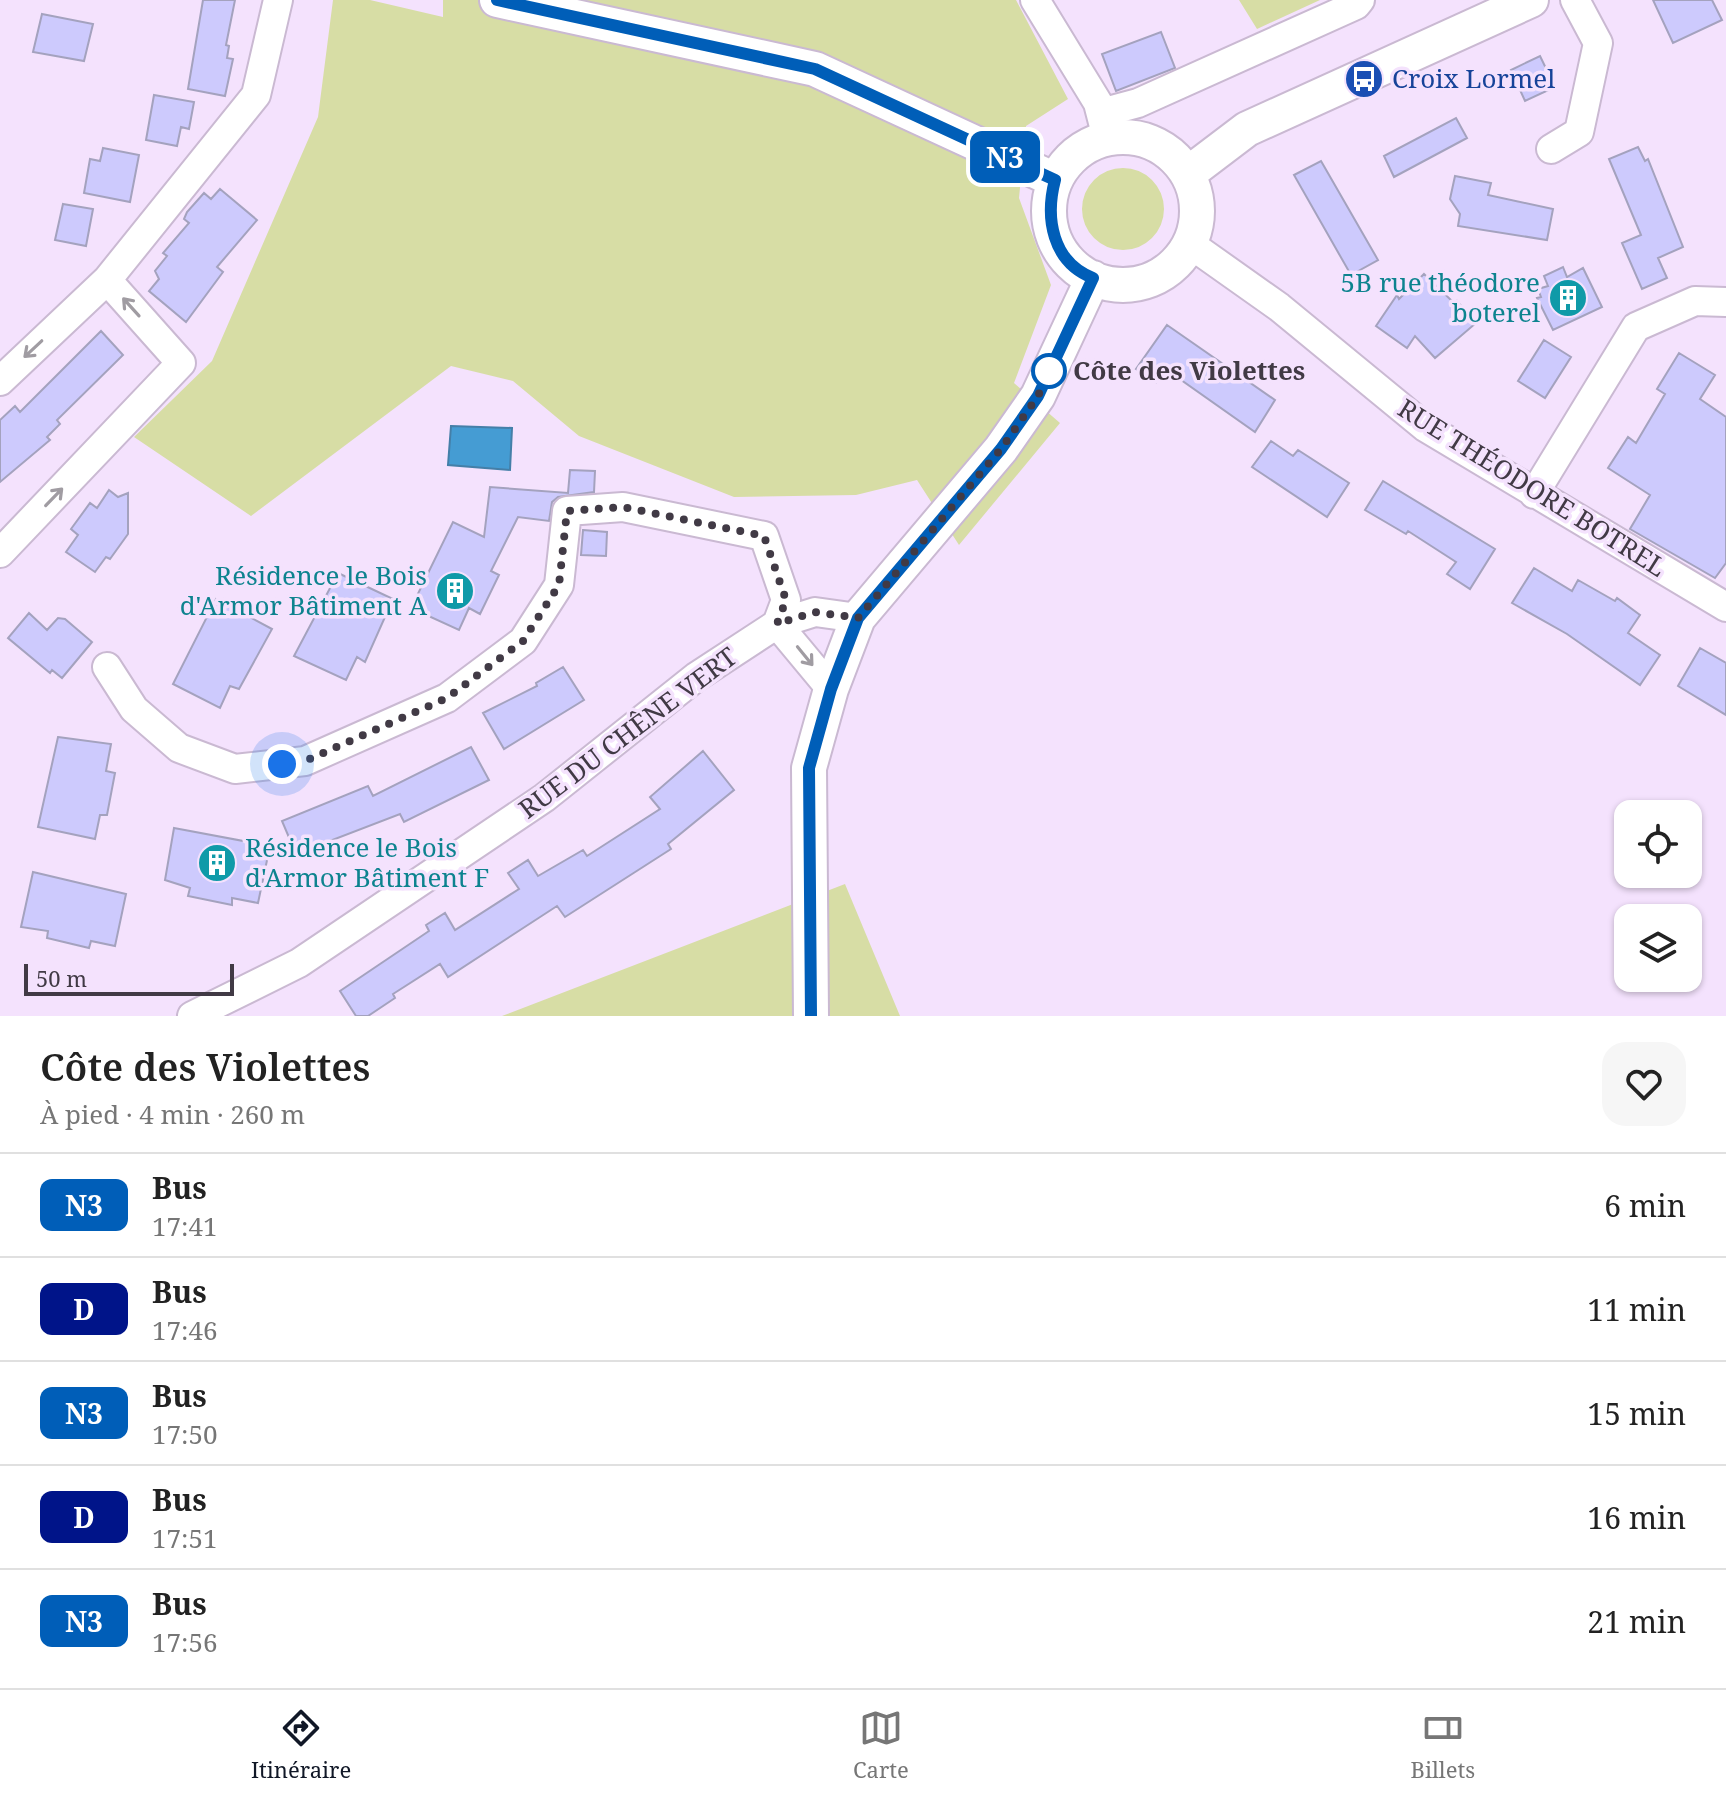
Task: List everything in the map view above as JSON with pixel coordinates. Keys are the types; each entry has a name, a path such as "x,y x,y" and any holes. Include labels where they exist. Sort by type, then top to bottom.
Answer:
{"street":[{"path":"0,381 107,280 256,95 278,0"},
{"path":"497,0 815,69 1055,180"},
{"path":"1035,0 1104,125 1152,142 1173,155 1189,173 1197,196 1198,221 1190,244 1177,263 1157,277 1134,284 1111,284 1093,278 1069,261 1057,244 1050,224 1049,203 1055,180 1067,161 1086,146 1104,125 1138,103 1356,5 1360,0"},
{"path":"1189,173 1247,129 1531,0"},
{"path":"1551,149 1579,132 1598,43 1575,0"},
{"name":"RUE THÉODORE BOTREL","path":"1190,244 1279,307 1425,427 1726,607"},
{"path":"811,1016 809,768 831,689 858,618 1001,449 1038,396 1093,278"},
{"path":"0,553 181,363 107,280"},
{"path":"1534,494 1636,327 1695,301 1726,302"},
{"path":"107,667 134,709 179,748 235,769 305,761 447,698 523,641 559,585 567,511 623,507 764,536 786,600 777,624 831,689"},
{"name":"RUE DU CHÊNE VERT","path":"192,1016 299,963 338,937 544,798 696,677 777,624 815,612 858,618"}],"green space":[{"path":"333,0 370,0 443,17 443,0 1016,0 1068,99 1026,126 1019,198 1051,285 1014,383 1060,423 959,545 917,480 856,495 734,497 579,436 513,381 451,366 251,516 134,437 212,361 318,117"},
{"path":"1239,0 1320,0 1257,29"},
{"path":"1123,168 1139,171 1152,180 1161,193 1164,209 1161,225 1152,238 1139,247 1123,250 1107,247 1094,238 1085,225 1082,209 1085,193 1094,180 1107,171"},
{"path":"845,884 900,1016 502,1016"}],"water":[{"path":"451,426 512,428 510,470 448,465"}],"building":[{"path":"203,0 235,0 226,45 229,46 227,58 233,59 225,96 188,89"},
{"path":"1653,0 1712,0 1722,20 1673,43"},
{"path":"42,14 93,24 84,61 33,52"},
{"path":"1161,32 1175,68 1116,91 1102,54"},
{"path":"1540,56 1555,87 1525,101 1511,70"},
{"path":"154,95 194,102 189,129 181,127 177,146 146,140"},
{"path":"1456,118 1467,138 1394,177 1384,156"},
{"path":"1638,147 1645,161 1648,159 1683,247 1658,258 1667,278 1642,289 1622,243 1641,235 1609,159"},
{"path":"103,148 139,155 130,202 84,193 90,159 100,161"},
{"path":"1321,161 1378,260 1351,275 1294,175"},
{"path":"1455,176 1491,183 1488,195 1553,209 1547,240 1458,226 1460,214 1450,199"},
{"path":"220,189 257,220 217,267 223,272 186,322 149,291 159,279 155,271 167,256 163,253 189,223 184,219 187,212 204,193 211,199"},
{"path":"63,204 93,209 86,246 55,240"},
{"name":"5B rue théodore boterel","path":"1563,267 1567,277 1583,268 1602,307 1553,330 1537,298 1541,297 1538,289 1548,286 1544,276"},
{"path":"1424,274 1455,304 1457,301 1476,323 1435,358 1415,336 1407,348 1376,326 1397,295 1399,299"},
{"path":"1167,325 1275,400 1255,432 1164,368 1156,382 1136,369"},
{"path":"101,331 123,355 57,420 60,424 47,437 50,440 0,482 0,420 15,406 20,412"},
{"path":"1544,340 1571,357 1545,398 1518,381"},
{"path":"1679,353 1715,375 1700,399 1726,417 1726,563 1715,578 1630,529 1650,495 1608,468 1628,437 1636,443 1665,394 1657,389"},
{"path":"1271,441 1293,456 1298,450 1349,483 1327,517 1252,467"},
{"name":"Résidence le Bois d'Armor Bâtiment A","path":"570,470 595,471 594,492 558,497 552,502 549,521 518,517 491,571 499,575 480,614 469,608 459,630 411,608 453,522 484,537 490,487 568,493"},
{"path":"1383,481 1495,549 1470,589 1447,574 1456,562 1408,531 1406,534 1365,510"},
{"path":"109,490 118,497 128,493 128,534 110,559 106,557 95,572 66,552 78,535 71,529 90,503 97,508"},
{"path":"583,530 607,532 606,556 581,555"},
{"path":"1534,568 1572,591 1578,580 1615,601 1617,598 1640,615 1628,633 1660,655 1640,685 1567,634 1512,603"},
{"path":"338,573 393,599 365,662 357,657 346,680 294,656"},
{"path":"216,599 272,629 239,689 230,686 220,708 173,684"},
{"path":"29,613 47,630 58,618 65,619 92,642 62,678 52,670 50,673 8,638"},
{"path":"1700,648 1726,663 1726,715 1678,686"},
{"path":"563,667 584,700 504,749 483,713 537,686 536,683"},
{"path":"58,737 111,744 106,771 115,773 107,815 100,815 95,839 38,827"},
{"path":"471,747 489,780 404,822 400,814 296,854 282,821 368,786 373,796"},
{"path":"703,751 734,790 668,844 671,849 565,917 557,906 448,977 440,964 393,994 395,998 368,1016 356,1016 340,991 429,931 426,925 445,913 455,930 519,889 508,873 528,860 538,876 583,850 587,856 660,809 650,797"},
{"name":"Résidence le Bois d'Armor Bâtiment F","path":"174,828 270,846 258,903 232,898 232,905 188,896 190,888 165,880"},
{"path":"33,872 126,894 115,946 91,941 89,948 47,938 48,931 21,927"}],"bus line":[{"name":"N3","path":"497,0 815,69 904,109 1055,180 1049,203 1050,224 1057,244 1069,261 1093,278 1038,396 1001,449 858,618 831,689 809,768 811,1016"}],"place":[{"name":"Croix Lormel","path":"1364,79"},
{"name":"5B rue théodore boterel","path":"1568,298"},
{"name":"Côte des Violettes","path":"1049,371"},
{"name":"Résidence le Bois d'Armor Bâtiment A","path":"455,591"},
{"name":"Résidence le Bois d'Armor Bâtiment F","path":"217,863"}],"route":[{"path":"282,764 305,761 447,698 523,641 559,585 567,511 623,507 764,536 786,600 777,624 815,612 858,618 1001,449 1038,396 1049,371"}]}
